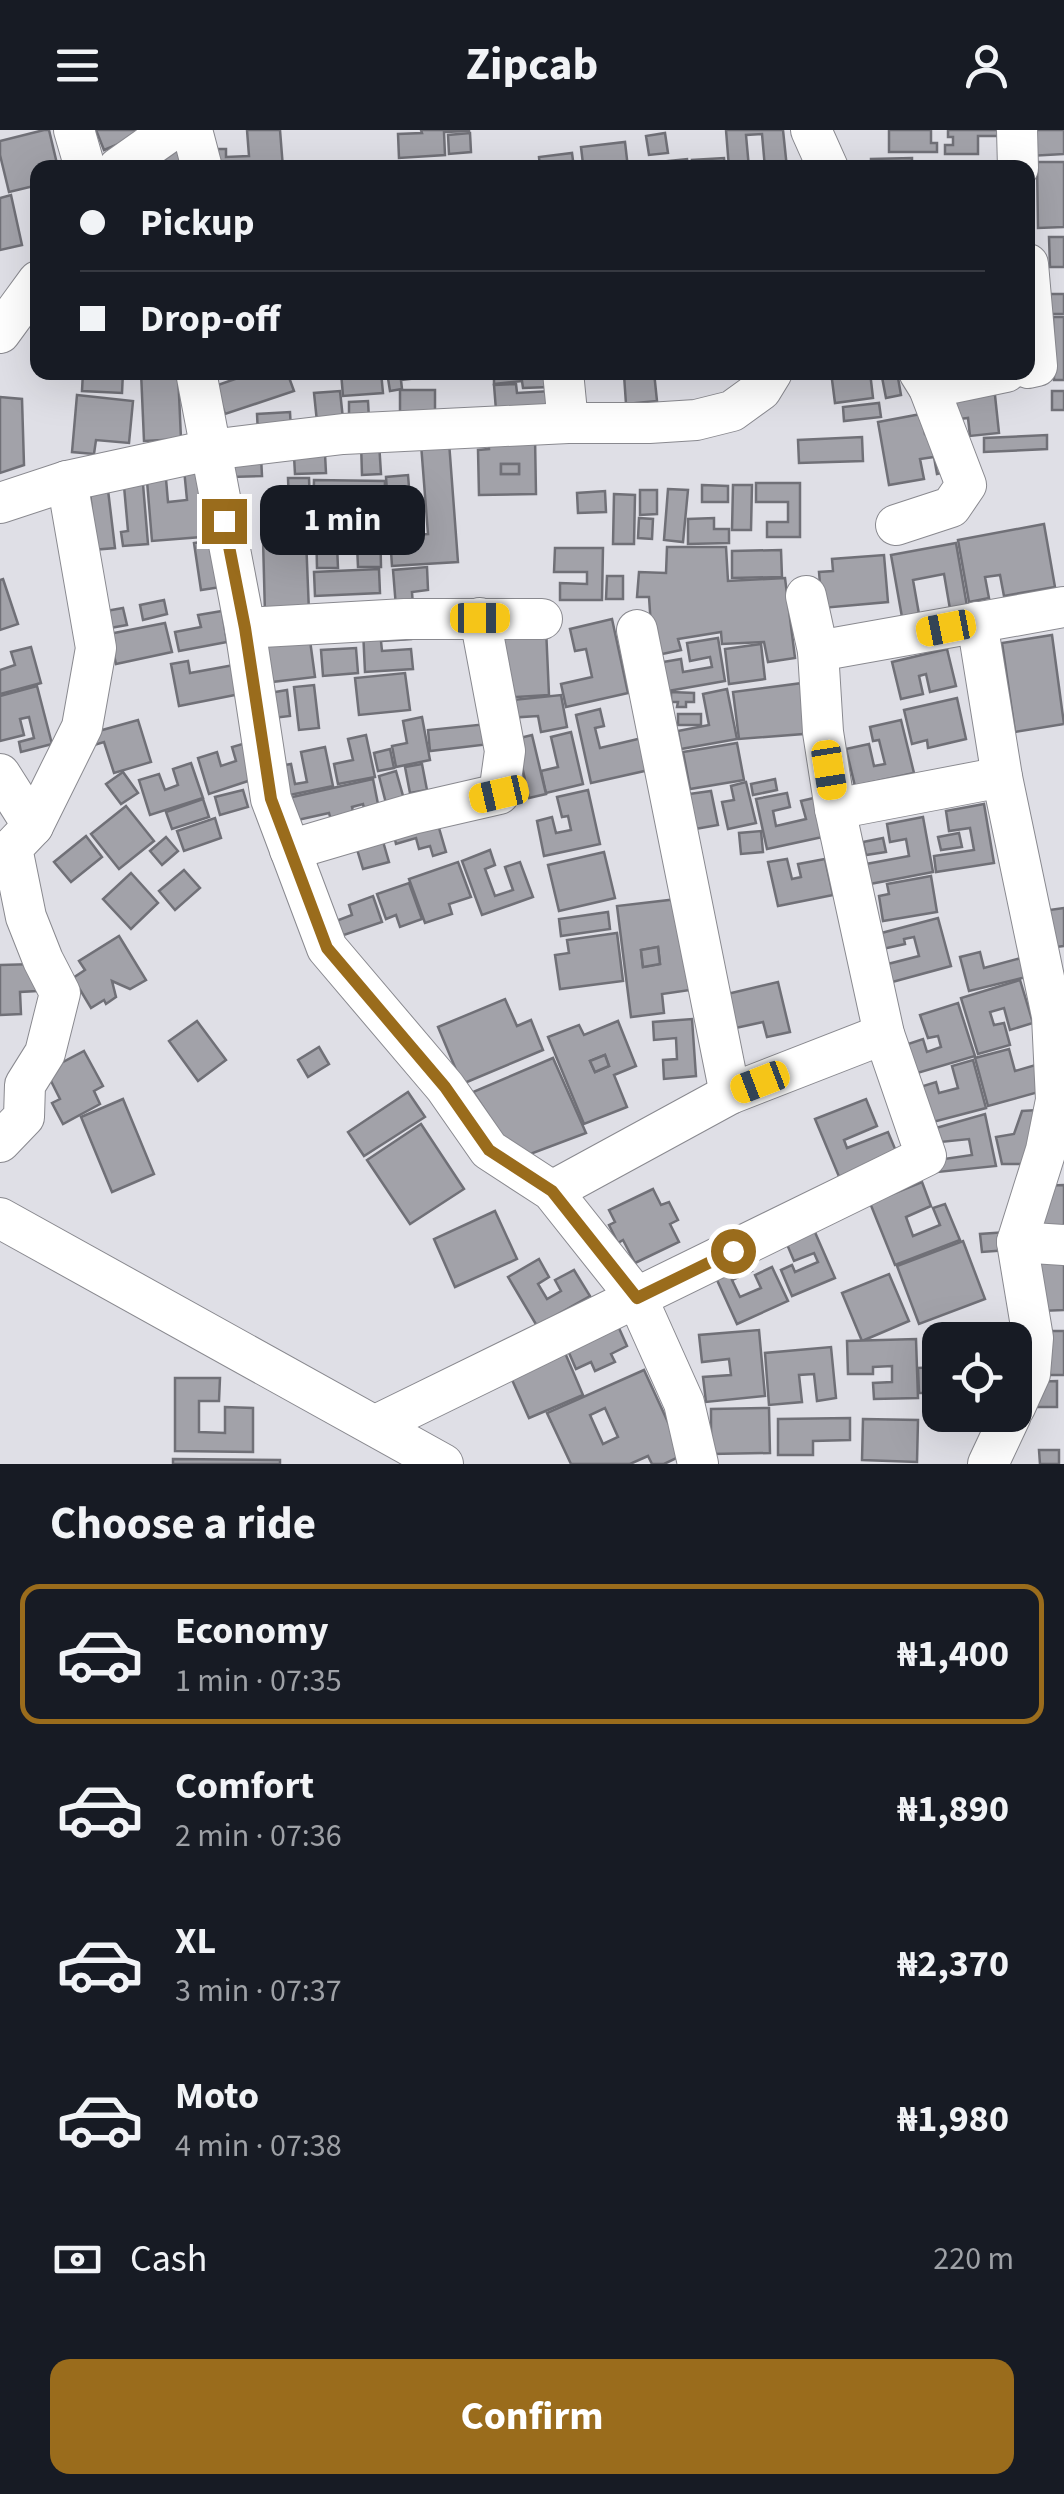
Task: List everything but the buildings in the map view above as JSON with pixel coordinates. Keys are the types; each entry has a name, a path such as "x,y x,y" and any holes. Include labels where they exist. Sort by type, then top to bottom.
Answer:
{"street":[{"path":"74,130 83,160"},
{"path":"129,160 172,130"},
{"path":"192,130 200,160"},
{"path":"811,130 824,160"},
{"path":"0,333 30,292"},
{"path":"1035,335 1035,367"},
{"path":"197,380 245,628 271,799 327,948 445,1087 489,1150 552,1191 637,1298 684,1402 698,1464"},
{"path":"564,380 568,423"},
{"path":"0,503 66,481 210,450 343,434 696,420 732,411 760,390 767,380"},
{"path":"896,525 951,507 966,485 924,380"},
{"path":"0,1142 24,1117 24,1085 45,1053 60,993 26,917 12,848 33,826 82,727 96,648 66,481"},
{"path":"376,1425 926,1156 884,1034 835,808 823,732 818,652 806,596"},
{"path":"818,652 1064,607"},
{"path":"290,850 412,814 499,794 505,752 480,618"},
{"path":"245,628 405,620 542,619"},
{"path":"977,622 1002,777 1052,1016 1056,1100 1046,1150 1017,1242 1030,1322"},
{"path":"637,630 730,1094"},
{"path":"0,774 33,826"},
{"path":"835,808 1002,777"},
{"path":"552,1191 730,1094 884,1034"},
{"path":"0,1218 444,1464"},
{"path":"1017,1242 1064,1245"},
{"path":"988,1464 1003,1432"}],"route":[{"path":"224,521 271,799 327,948 445,1087 489,1150 552,1191 637,1298 733,1251"}]}
